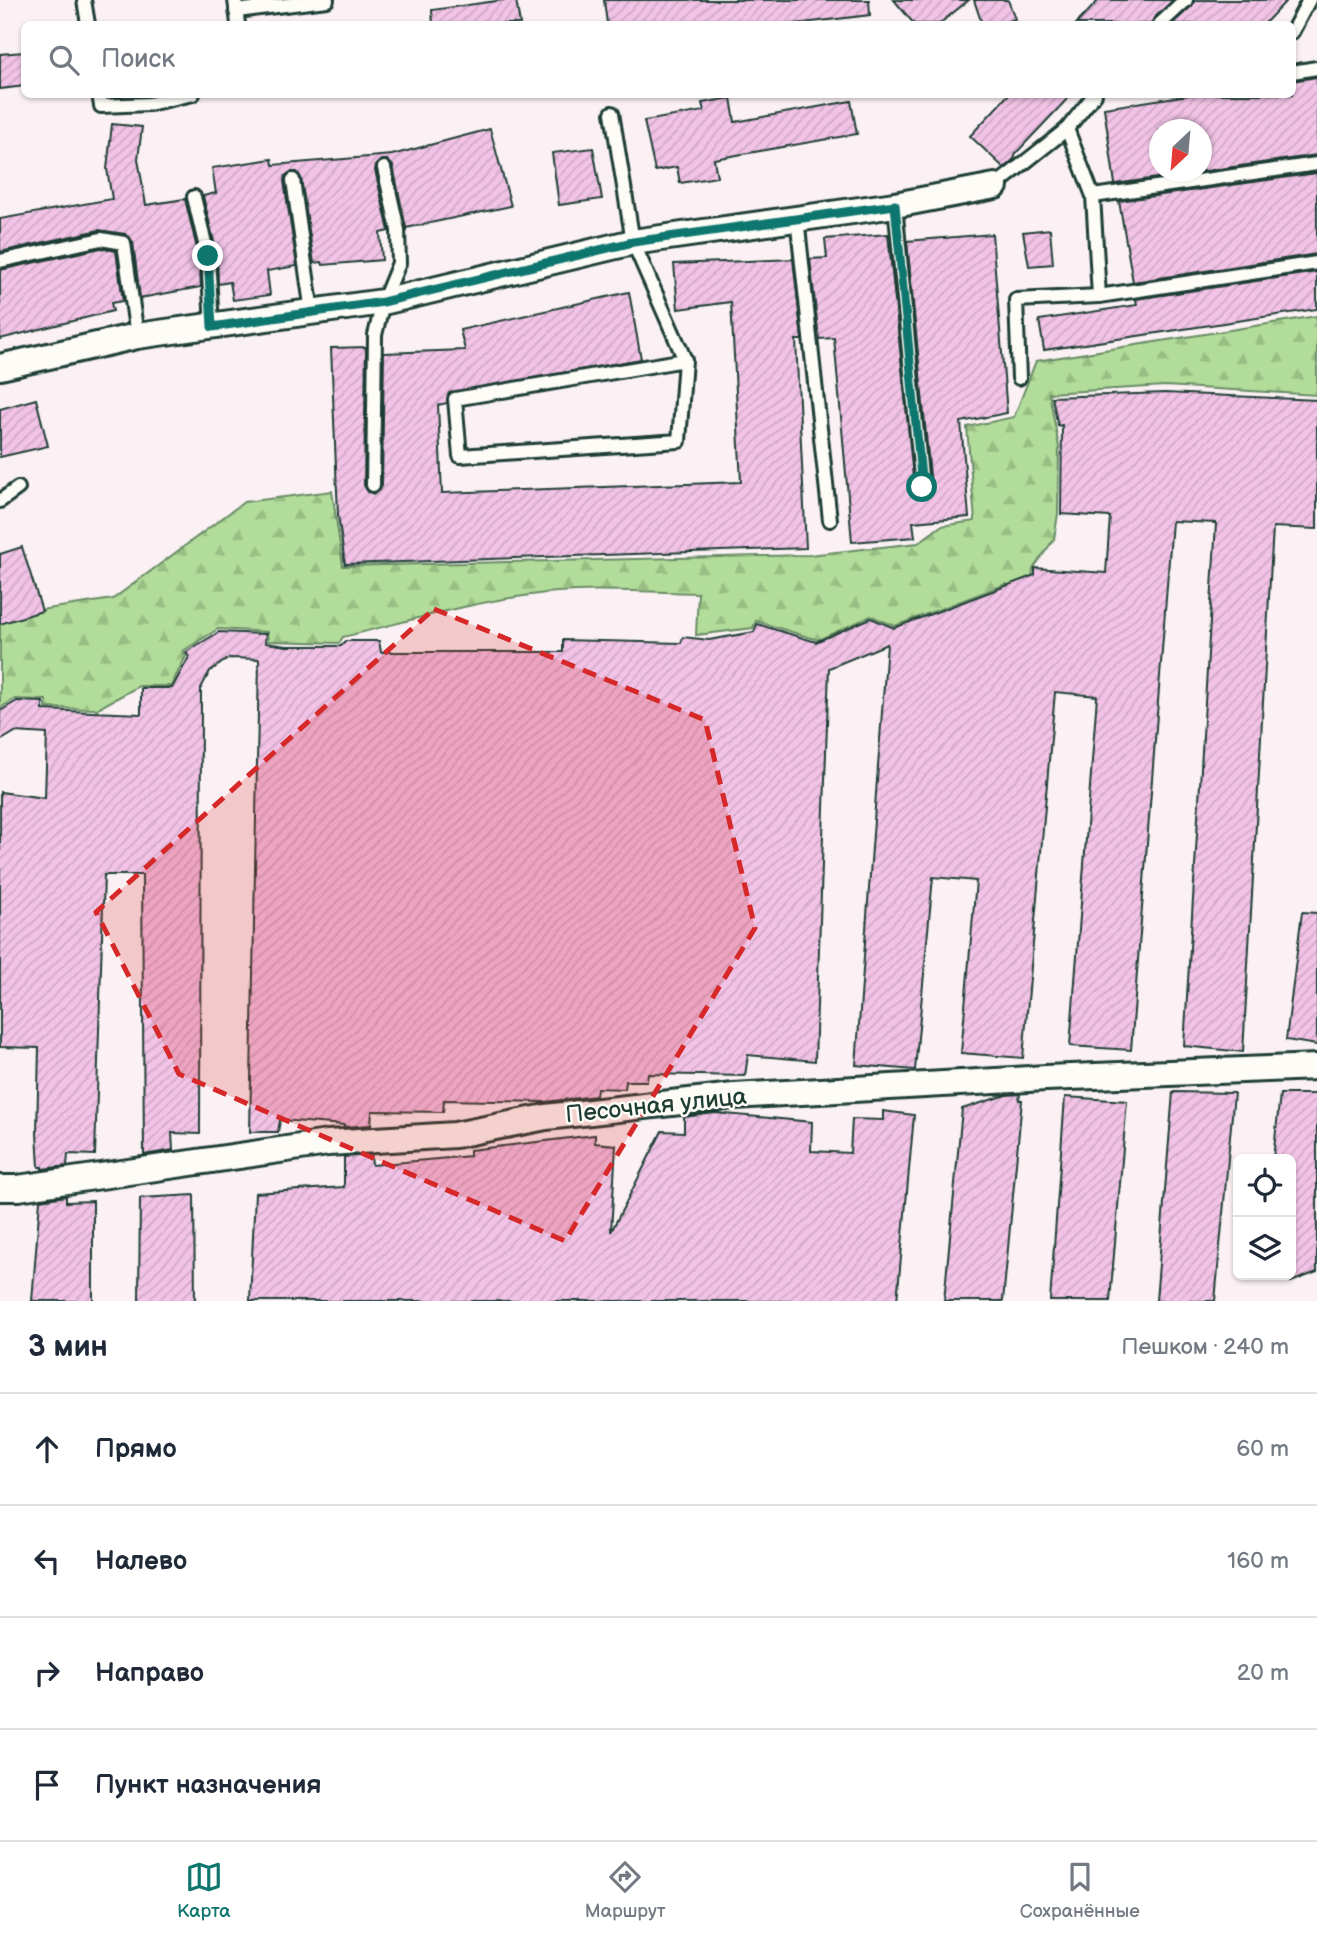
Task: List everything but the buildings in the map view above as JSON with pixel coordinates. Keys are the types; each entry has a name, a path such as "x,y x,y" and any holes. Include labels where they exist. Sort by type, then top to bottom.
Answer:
{"street":[{"path":"0,367 137,336 383,302 633,242 895,205 995,186"},
{"name":"Песочная улица","path":"0,1188 18,1188 328,1143 455,1135 546,1117 734,1096 1046,1078 1317,1067"}],"lane":[{"path":"84,0 88,21"},
{"path":"236,5 327,0"},
{"path":"1163,21 1186,0"},
{"path":"1296,26 1309,0"},
{"path":"1296,72 1317,68"},
{"path":"99,98 100,106 149,104 175,98"},
{"path":"995,186 1067,129 1092,98"},
{"path":"612,113 633,242 685,360 679,441 460,456 455,399 685,360"},
{"path":"1067,129 1093,196 1099,296"},
{"path":"1093,196 1317,164"},
{"path":"373,485 375,335 383,302 399,263 398,230 384,168"},
{"path":"293,180 312,312"},
{"path":"194,197 208,256 212,327"},
{"path":"895,205 922,487"},
{"path":"797,218 830,520"},
{"path":"0,261 101,239 124,243 137,336"},
{"path":"1019,378 1016,300 1099,296 1317,263"},
{"path":"0,501 18,488"}],"highlighted area":[{"path":"434,609 705,720 755,928 565,1241 179,1074 96,912"}],"green space":[{"path":"1317,316 1317,395 1165,386 1049,393 1059,447 1058,514 1054,539 1033,569 1030,595 1010,594 1006,584 895,626 871,616 818,640 756,621 753,628 696,635 698,593 614,591 573,591 507,598 343,637 339,643 268,641 267,632 218,629 183,651 186,656 171,686 139,686 97,709 46,708 46,700 15,699 0,708 0,616 113,599 244,502 332,491 343,566 809,555 918,543 941,526 975,521 967,427 1014,417 1036,361"}],"route":[{"path":"208,256 212,327 383,302 633,242 895,205 922,487"}]}
